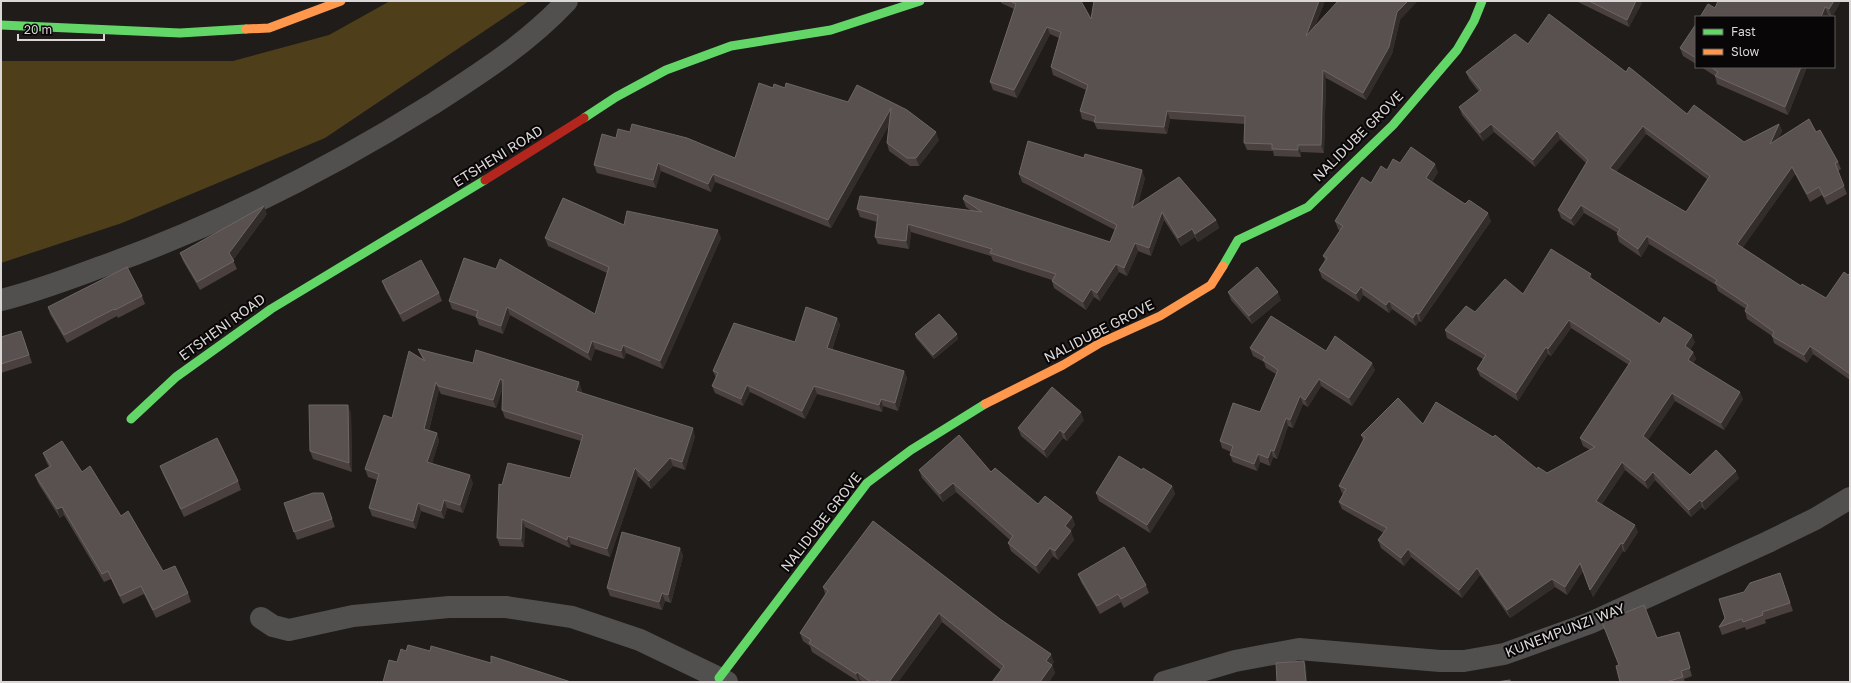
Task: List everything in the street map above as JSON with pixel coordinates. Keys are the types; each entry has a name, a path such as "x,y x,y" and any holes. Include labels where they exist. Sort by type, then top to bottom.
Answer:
{"street":[{"path":"1,25 180,33 269,28 342,1"},
{"path":"1,300 34,292 161,245 292,186 397,126 492,66 552,17 567,1"},
{"name":"ETSHENI ROAD","path":"131,419 176,377 271,309 520,159 616,97 666,70 732,46 831,30 920,1"},
{"name":"NALIDUBE GROVE","path":"723,680 866,483 911,450 975,409 1063,365 1100,343 1160,316 1211,285 1238,240 1308,207 1393,125 1457,50 1474,21 1482,1"},
{"name":"KUNEMPUNZI WAY","path":"1164,682 1235,661 1299,650 1440,661 1471,660 1504,654 1590,623 1768,542 1821,515 1850,498"},
{"path":"261,618 273,626 289,630 352,616 449,607 506,607 572,617 640,640 723,680"}],"shaded area":[{"path":"390,1 529,1 325,138 122,223 1,263 1,61 233,61 329,35"}],"building":[{"path":"1010,1 1081,1 1091,19 1094,1 1319,1 1306,36 1338,1 1408,1 1397,12 1389,47 1363,93 1323,70 1321,145 1298,145 1298,150 1272,149 1272,144 1244,143 1245,116 1167,111 1164,127 1094,122 1096,116 1080,111 1088,85 1051,67 1061,32 1047,27 1014,90 990,82 1016,4"},
{"path":"1589,1 1636,1 1627,20"},
{"path":"1718,1 1834,1 1829,9 1825,7 1821,16 1701,16 1708,4 1715,8"},
{"path":"1549,14 1626,72 1629,67 1687,114 1694,105 1744,142 1779,124 1770,144 1809,119 1816,132 1820,130 1838,162 1835,163 1844,186 1824,197 1819,187 1807,194 1792,167 1737,244 1801,286 1802,284 1826,298 1844,272 1848,275 1850,273 1850,374 1810,346 1804,355 1772,336 1774,332 1745,311 1748,305 1715,283 1717,280 1647,236 1638,249 1617,234 1620,229 1581,205 1571,219 1558,210 1588,160 1557,131 1533,160 1491,124 1480,133 1459,107 1481,90 1466,72 1515,34 1528,44","holes":["1643,126 1710,176 1686,212 1610,168"]},
{"path":"1695,26 1695,57 1680,48"},
{"path":"1712,68 1801,68 1785,107 1715,76 1718,72"},
{"path":"759,83 773,88 774,84 785,88 786,83 848,102 857,85 907,110 936,132 916,158 907,158 887,143 891,108 828,220 713,174 708,184 658,163 653,180 594,165 602,134 616,138 618,129 630,132 632,124 687,138 735,158"},
{"path":"1028,141 1084,158 1085,154 1142,170 1132,208 1179,177 1216,220 1195,234 1192,229 1178,238 1162,212 1149,248 1135,243 1124,268 1116,264 1097,293 1091,289 1083,302 1052,281 1056,274 990,253 992,249 908,224 906,241 875,237 878,215 857,209 860,196 982,212 963,199 965,195 1110,242 1117,225 1019,174"},
{"path":"1411,147 1435,164 1426,178 1465,204 1469,200 1488,213 1419,314 1416,313 1413,318 1389,301 1386,305 1361,287 1356,294 1319,270 1327,258 1323,256 1343,226 1335,221 1362,177 1371,183 1381,166 1387,170 1393,159 1400,163"},
{"path":"563,198 624,225 627,211 718,230 660,361 623,345 621,351 592,341 588,353 507,307 501,326 476,317 478,311 449,301 464,258 496,269 500,259 595,314 609,267 545,238"},
{"path":"264,206 229,253 234,261 197,282 180,253"},
{"path":"1551,249 1591,274 1589,277 1660,324 1664,317 1692,335 1685,346 1693,352 1688,360 1740,392 1721,423 1672,393 1643,436 1690,475 1716,450 1736,471 1702,502 1700,500 1689,510 1653,472 1645,481 1622,462 1596,501 1635,525 1623,544 1621,543 1590,590 1580,563 1565,587 1552,579 1507,610 1477,568 1459,590 1408,549 1401,558 1378,540 1387,528 1339,502 1346,489 1339,486 1365,437 1361,435 1398,398 1423,424 1436,402 1493,437 1495,435 1537,469 1538,467 1547,473 1595,447 1580,438 1631,361 1569,320 1548,349 1546,347 1516,393 1477,369 1486,355 1445,330 1466,306 1475,312 1505,279 1523,294"},
{"path":"421,260 439,293 400,314 382,281"},
{"path":"127,267 142,296 64,335 48,307"},
{"path":"1257,267 1278,292 1249,316 1228,292"},
{"path":"806,307 837,318 827,348 904,371 895,403 881,399 879,405 814,386 802,411 747,385 741,399 712,386 718,373 713,371 734,323 795,342"},
{"path":"939,314 957,334 933,355 915,334"},
{"path":"1271,316 1326,351 1335,336 1372,363 1349,398 1319,379 1305,400 1300,396 1290,420 1286,418 1274,451 1271,450 1268,458 1258,454 1254,464 1230,455 1233,446 1220,441 1233,403 1260,412 1278,370 1263,360 1265,357 1250,348"},
{"path":"21,331 29,355 1,364 1,337"},
{"path":"418,349 473,363 476,350 579,382 576,391 693,428 682,462 670,458 649,481 635,468 607,549 568,536 567,540 522,519 521,539 497,538 499,484 502,485 508,463 570,478 583,435 502,410 503,380 500,379 493,400 438,386 436,382 424,429 437,433 427,462 470,475 460,505 444,500 441,511 418,503 413,521 369,508 379,474 365,469 384,415 392,418 409,351 425,361"},
{"path":"1052,387 1081,412 1064,433 1060,430 1044,450 1018,428"},
{"path":"309,405 348,405 349,463 310,451"},
{"path":"959,435 991,472 995,468 1038,504 1045,496 1072,517 1065,526 1071,531 1055,551 1050,548 1036,566 1008,543 1013,536 953,483 940,494 919,470"},
{"path":"217,438 238,481 181,509 160,466"},
{"path":"62,441 82,472 90,466 121,516 128,511 163,571 175,566 188,593 153,610 141,586 120,596 108,571 102,574 62,507 57,509 35,475 51,466 43,453"},
{"path":"1119,456 1142,470 1143,468 1172,486 1147,525 1096,493"},
{"path":"313,493 323,493 332,519 294,532 284,503"},
{"path":"873,521 1000,619 1051,654 1046,661 1052,665 1040,682 992,682 1004,666 939,613 889,682 880,682 877,680 876,682 871,682 857,672 856,674 809,643 811,640 800,633 828,591 823,587"},
{"path":"622,532 680,548 668,595 662,593 659,602 607,588"},
{"path":"1124,547 1146,585 1121,599 1118,594 1097,606 1078,574"},
{"path":"1780,573 1790,603 1762,612 1763,615 1743,622 1742,619 1719,627 1725,618 1719,599 1744,592 1750,583"},
{"path":"1644,605 1657,638 1679,632 1690,668 1681,671 1683,677 1666,682 1620,682 1616,666 1619,665 1602,622"},
{"path":"408,645 430,651 431,646 491,663 491,656 571,682 383,682 389,660 397,662 401,649 406,651"},
{"path":"1304,661 1306,682 1277,682 1276,663"},
{"path":"1510,680 1510,682 1496,682"}],"traffic: fast":[{"path":"584,118 616,97 666,70 731,46 831,30 920,1"},
{"path":"1223,266 1238,240 1308,207 1393,125 1457,50 1474,21 1482,1"},
{"path":"1,25 180,33 246,29"},
{"path":"131,419 176,377 271,309 485,180"},
{"path":"719,678 867,483 911,450 985,404"}],"traffic: slow":[{"path":"246,29 269,28 341,1"},
{"path":"985,404 1063,365 1100,343 1160,316 1211,285 1223,266"}],"traffic: jam":[{"path":"485,180 584,118"}]}
